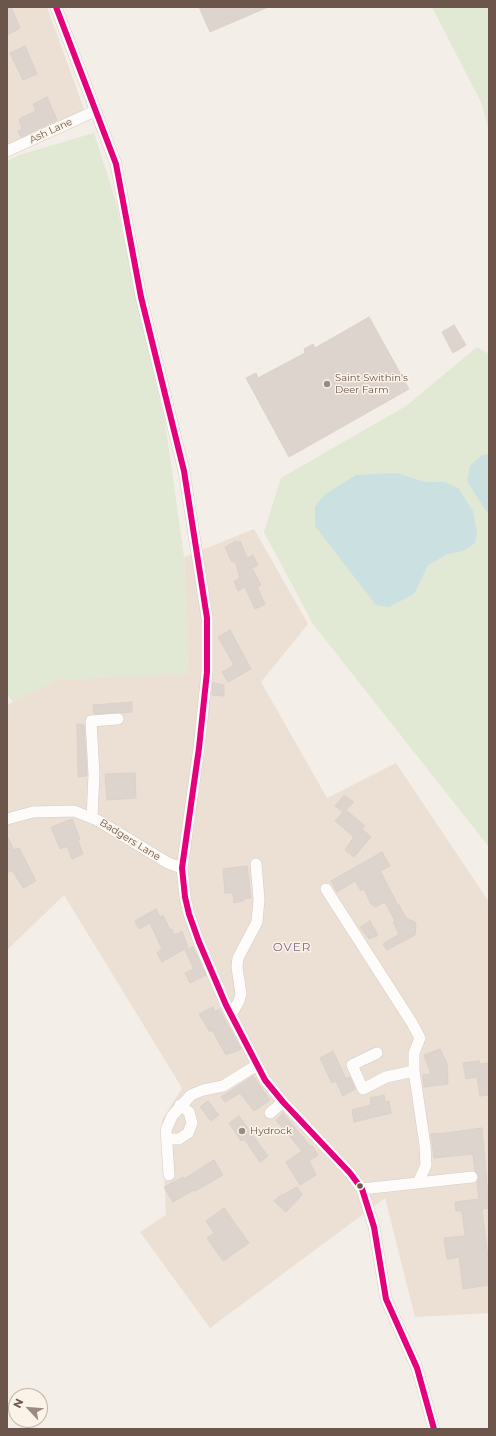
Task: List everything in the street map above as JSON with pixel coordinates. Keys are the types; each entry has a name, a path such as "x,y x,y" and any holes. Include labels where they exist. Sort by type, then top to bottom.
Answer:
{"street":[{"path":"56,7 116,164 141,297 184,471 207,618 207,672 200,748 182,868 185,897 189,914 199,942 231,1015 265,1080 283,1102 350,1173 362,1189 374,1227 386,1299 417,1368 434,1429"},
{"name":"Ash Lane","path":"7,151 95,111"},
{"path":"92,818 94,774 91,720 118,719"},
{"name":"Badgers Lane","path":"7,819 33,812 74,811 97,820 168,864 182,868"},
{"path":"231,1015 239,1001 241,994 237,967 238,958 257,922 259,899 256,864"},
{"path":"326,889 412,1023 420,1038 414,1053 414,1071 426,1165 418,1183"},
{"path":"377,1053 352,1065 363,1089 386,1077 414,1071"},
{"path":"169,1175 168,1139 166,1130 172,1116 180,1105 191,1095 203,1090 223,1086 257,1065"},
{"path":"270,1113 283,1102"},
{"path":"168,1139 179,1139 188,1133 192,1123 189,1112 180,1105"},
{"path":"362,1189 472,1177"}],"shaded area":[{"path":"7,7 47,7 84,109 82,112 7,150"},
{"path":"489,454 489,512 486,511 467,481 470,466 482,455"},
{"path":"397,473 425,482 445,482 458,488 473,511 477,533 475,543 463,551 448,554 428,565 414,594 389,607 376,605 315,526 315,507 324,495 356,475"},
{"path":"254,529 308,624 261,682 327,798 396,763 489,902 489,1313 415,1317 385,1198 210,1328 140,1232 166,1215 162,1120 182,1088 64,895 7,950 7,705 55,680 188,673 184,557"}],"green space":[{"path":"432,7 489,7 489,131 481,102"},
{"path":"94,133 116,202 141,320 165,422 184,557 188,674 55,680 13,702 7,694 7,161 19,155"},
{"path":"477,347 489,354 489,847 313,624 264,532 281,478 406,406"}],"building":[{"path":"7,7 11,7 20,28 7,35"},
{"path":"199,7 268,7 210,32"},
{"path":"25,46 37,74 23,80 10,53"},
{"path":"47,97 57,120 21,137 18,131 22,129 19,119 36,111 33,104"},
{"name":"Saint Swithin's Deer Farm","path":"369,317 409,389 289,457 246,378 256,373 258,378 305,353 304,349 313,344 315,348"},
{"path":"454,325 466,345 453,353 442,332"},
{"path":"236,541 237,543 240,541 247,558 253,555 258,565 252,568 261,585 257,587 265,604 255,609 245,587 238,591 234,581 240,578 235,561 232,562 225,547"},
{"path":"230,630 251,669 228,682 222,672 234,665 218,637"},
{"path":"213,683 224,685 224,696 212,695"},
{"path":"132,702 132,712 94,714 93,705"},
{"path":"77,724 84,725 87,776 78,777"},
{"path":"135,773 136,798 107,800 105,774"},
{"path":"344,796 354,802 346,810 365,826 362,829 371,837 354,857 345,850 354,837 335,821 343,812 335,806"},
{"path":"72,819 80,839 78,840 83,854 72,859 67,846 60,849 51,827"},
{"path":"7,836 14,850 19,848 36,881 23,888 12,870 7,873"},
{"path":"382,852 390,866 380,871 406,918 415,922 416,925 415,935 387,950 383,944 399,934 393,922 395,921 385,902 375,907 371,904 364,889 361,891 355,881 337,892 331,881"},
{"path":"247,866 251,898 234,903 233,893 225,893 223,869"},
{"path":"156,909 160,917 163,915 174,935 182,931 188,947 162,962 157,953 162,949 150,923 139,929 135,921"},
{"path":"370,921 378,935 369,939 360,927"},
{"path":"193,947 206,975 190,983 185,973 194,969 185,950"},
{"path":"213,1007 215,1012 219,1009 241,1049 226,1055 212,1030 210,1032 199,1014"},
{"path":"440,1049 447,1063 448,1084 424,1087 423,1075 431,1074 424,1055"},
{"path":"333,1051 346,1079 350,1077 355,1089 343,1096 336,1081 332,1083 320,1058"},
{"path":"479,1061 480,1064 489,1063 489,1095 480,1096 477,1077 466,1079 463,1063"},
{"path":"253,1076 270,1100 254,1111 240,1093 225,1102 221,1097"},
{"path":"384,1095 385,1102 389,1101 391,1113 354,1122 352,1110 371,1105 370,1098"},
{"path":"208,1101 219,1115 211,1121 200,1107"},
{"path":"283,1113 318,1155 309,1161 316,1175 300,1185 286,1162 302,1151 276,1120"},
{"name":"Hydrock","path":"239,1116 268,1156 260,1162 244,1139 241,1141 229,1123"},
{"path":"482,1128 489,1208 482,1209 489,1266 489,1285 463,1289 459,1257 447,1259 444,1238 465,1236 462,1211 456,1211 455,1202 479,1199 477,1182 479,1176 475,1171 473,1154 434,1158 431,1134"},
{"path":"214,1160 223,1175 173,1202 164,1187 183,1177 184,1179"},
{"path":"297,1187 302,1195 286,1212 274,1201 282,1194 283,1195"},
{"path":"224,1208 249,1243 223,1261 207,1238 214,1233 206,1221"}],"transit line":[{"path":"56,7 116,164 141,297 184,471 207,618 207,672 199,748 182,868 185,897 189,914 199,942 226,1005 265,1080 283,1102 350,1173 362,1189 374,1227 386,1299 417,1368 434,1429"}],"place":[{"name":"Saint Swithin's Deer Farm","path":"327,384"},
{"name":"Hydrock","path":"242,1131"}],"district":[{"name":"OVER","path":"292,947"}]}
